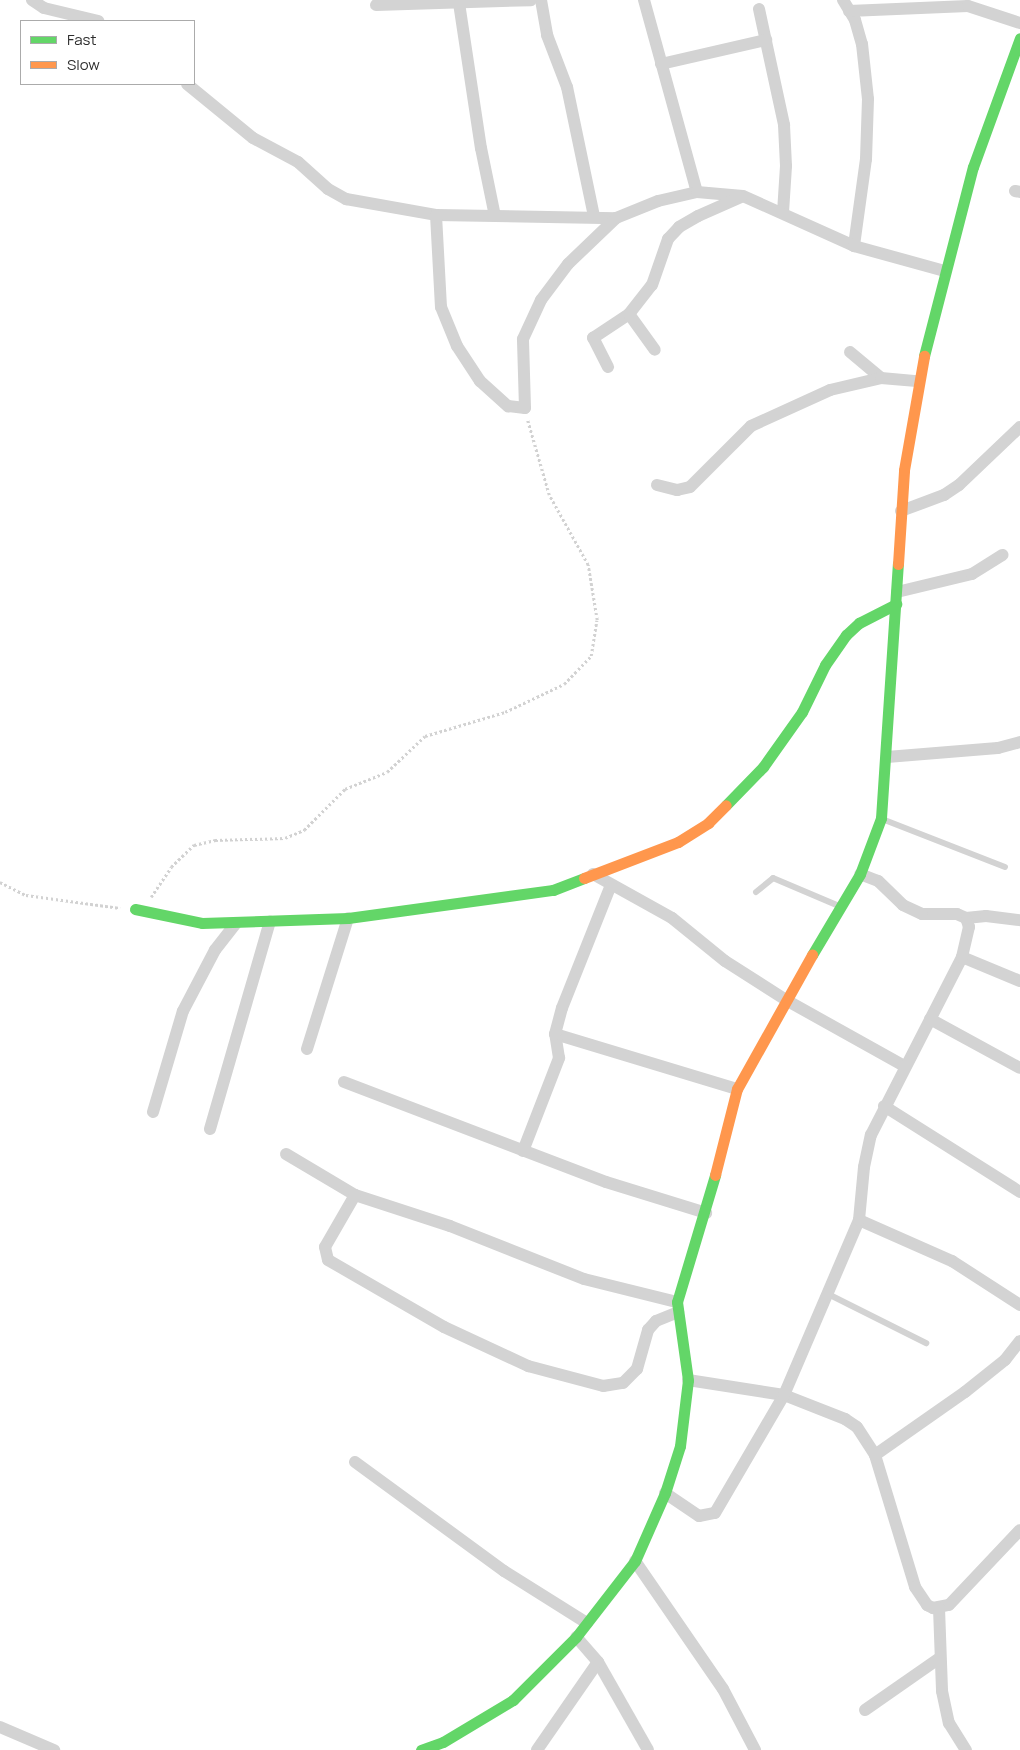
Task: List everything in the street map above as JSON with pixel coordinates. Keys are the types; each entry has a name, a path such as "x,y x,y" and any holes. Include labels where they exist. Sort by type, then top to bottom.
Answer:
{"street":[{"path":"32,0 44,8 94,20"},
{"path":"376,5 531,0"},
{"path":"540,0 548,35 567,86 594,216"},
{"path":"644,0 697,192"},
{"path":"459,3 481,148 495,216"},
{"path":"854,246 866,159 868,99 862,44 846,5 968,6 1020,23"},
{"path":"760,9 784,125 783,212"},
{"path":"421,1750 443,1742 513,1700 576,1637 635,1561 665,1493 680,1446 688,1380 678,1307 696,1236 706,1213 737,1089 839,906 860,874 881,818 887,757 902,511 917,380 973,167 1020,38"},
{"path":"661,64 766,40"},
{"path":"187,85 253,138 298,162 328,189 364,203 436,215 594,216 616,218"},
{"path":"436,215 441,307 457,346 480,381 508,406 525,408 523,339 541,300 568,264 616,218 658,201 697,192 743,196 783,212 854,246 945,271"},
{"path":"608,368 593,338 629,314 652,286 668,239 679,227 743,196"},
{"path":"629,314 655,350"},
{"path":"850,352 881,378"},
{"path":"657,485 677,490 690,487 751,426 830,390 881,378 917,380"},
{"path":"902,511 944,495 959,485 1020,427"},
{"path":"135,909 202,923 348,918 535,894 678,842 708,823 763,766 802,712 825,665 846,635 896,598 972,574 1002,555"},
{"path":"887,757 998,748 1020,742"},
{"path":"593,874 672,918 725,961 786,1000 904,1066"},
{"path":"860,874 878,881 903,905 922,914 957,914 966,918 986,916 1020,920"},
{"path":"524,1151 559,1058 555,1034 562,1008 611,885"},
{"path":"307,1049 348,918"},
{"path":"665,1493 699,1516 715,1513 784,1395 859,1220 866,1152 884,1106 962,957 968,927 966,918"},
{"path":"210,1129 270,921"},
{"path":"153,1112 183,1011 215,950 236,923"},
{"path":"962,957 1020,981"},
{"path":"930,1019 1020,1068"},
{"path":"555,1034 737,1089"},
{"path":"344,1082 606,1182 706,1213"},
{"path":"884,1106 1020,1192"},
{"path":"286,1154 355,1195 450,1226 584,1279 678,1307"},
{"path":"355,1195 325,1247 328,1260 444,1327 528,1366 603,1386 623,1383 637,1369 648,1330 656,1321 678,1307"},
{"path":"859,1220 952,1261 1020,1305"},
{"path":"875,1455 965,1392 1006,1360 1020,1341"},
{"path":"688,1380 784,1395 845,1418 868,1439 875,1455 915,1587 926,1605 939,1608 954,1600 1020,1530"},
{"path":"355,1462 504,1570 587,1623"},
{"path":"635,1561 724,1689 755,1750"},
{"path":"939,1608 938,1659 949,1723 966,1750"},
{"path":"576,1637 598,1662 648,1750"},
{"path":"865,1710 938,1659"},
{"path":"537,1750 598,1662"},
{"path":"0,1727 54,1750"}],"lane":[{"path":"881,818 1005,867"},
{"path":"756,892 773,878 839,906"},
{"path":"828,1294 926,1343"}],"path":[{"path":"0,882 26,895 135,909 152,897 171,867 194,845 215,840 284,838 304,830 345,789 387,772 425,736 505,712 564,684 591,656 597,620 588,565 549,496 525,408"}],"traffic: fast":[{"path":"924,356 973,167 1020,38"},
{"path":"812,955 860,874 881,818 898,564"},
{"path":"726,805 763,767 802,712 825,665 846,635 859,623 896,604"},
{"path":"135,909 202,923 348,918 553,890 584,878"},
{"path":"421,1750 443,1742 513,1700 576,1637 635,1561 665,1493 680,1446 688,1380 677,1302 715,1175"}],"traffic: slow":[{"path":"898,564 904,470 924,356"},
{"path":"584,878 678,842 708,823 726,805"},
{"path":"715,1175 737,1089 812,955"}]}
